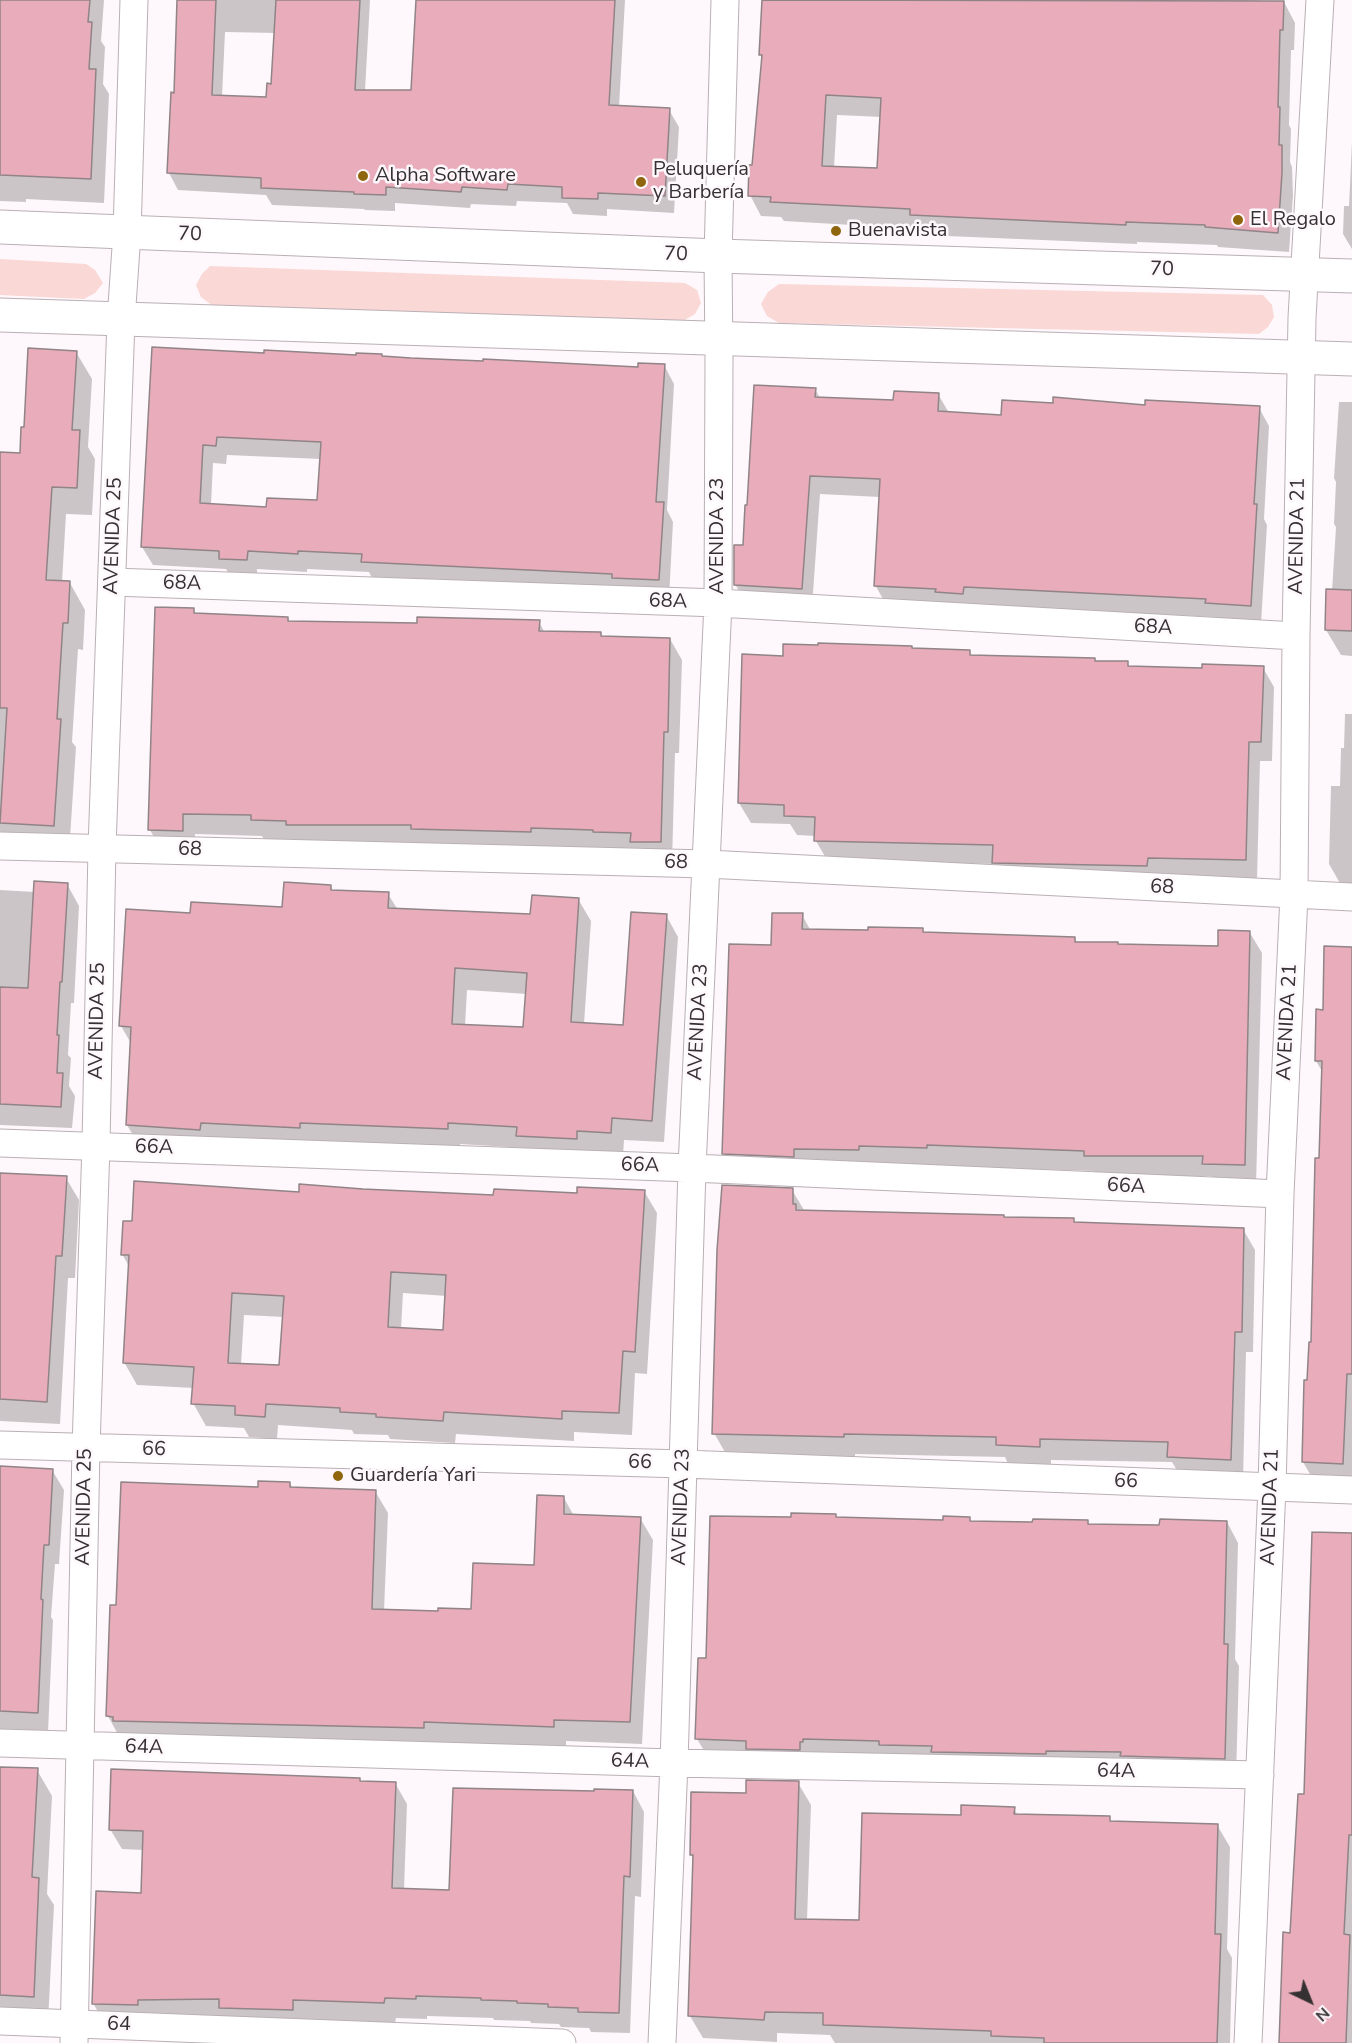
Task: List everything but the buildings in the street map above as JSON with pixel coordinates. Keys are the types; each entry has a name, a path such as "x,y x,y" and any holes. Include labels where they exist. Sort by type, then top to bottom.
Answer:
{"main road":[{"name":"70","path":"0,227 718,256 1352,276"},
{"path":"0,315 1352,359"}],"street":[{"name":"AVENIDA 25","path":"75,2033 86,1448 96,1145 102,848 134,0"},
{"name":"AVENIDA 23","path":"662,2043 674,1763 692,1168 717,603 718,256 725,0"},
{"name":"AVENIDA 21","path":"1248,2043 1272,1487 1280,1194 1293,895 1302,358 1320,0"},
{"name":"68A","path":"112,582 717,603 1296,636"},
{"name":"68","path":"0,846 707,864 1352,897"},
{"name":"66A","path":"0,1143 692,1168 1280,1194"},
{"name":"66","path":"0,1445 684,1464 1352,1490"},
{"name":"64A","path":"0,1743 674,1763 1260,1775"},
{"name":"64","path":"0,2021 75,2033 562,2043"}],"shaded area":[{"path":"0,259 86,264 95,270 103,283 95,293 84,299 0,295"},
{"path":"210,266 685,283 697,290 701,303 695,314 683,321 213,306 201,297 196,285"},
{"path":"779,284 1263,295 1272,305 1274,317 1268,327 1259,334 779,323 767,316 761,304 768,292"}],"place":[{"name":"Alpha Software","path":"363,176"},
{"name":"Peluquería y Barbería","path":"641,182"},
{"name":"El Regalo","path":"1238,220"},
{"name":"Buenavista","path":"836,231"},
{"name":"Guardería Yari","path":"338,1476"}]}
